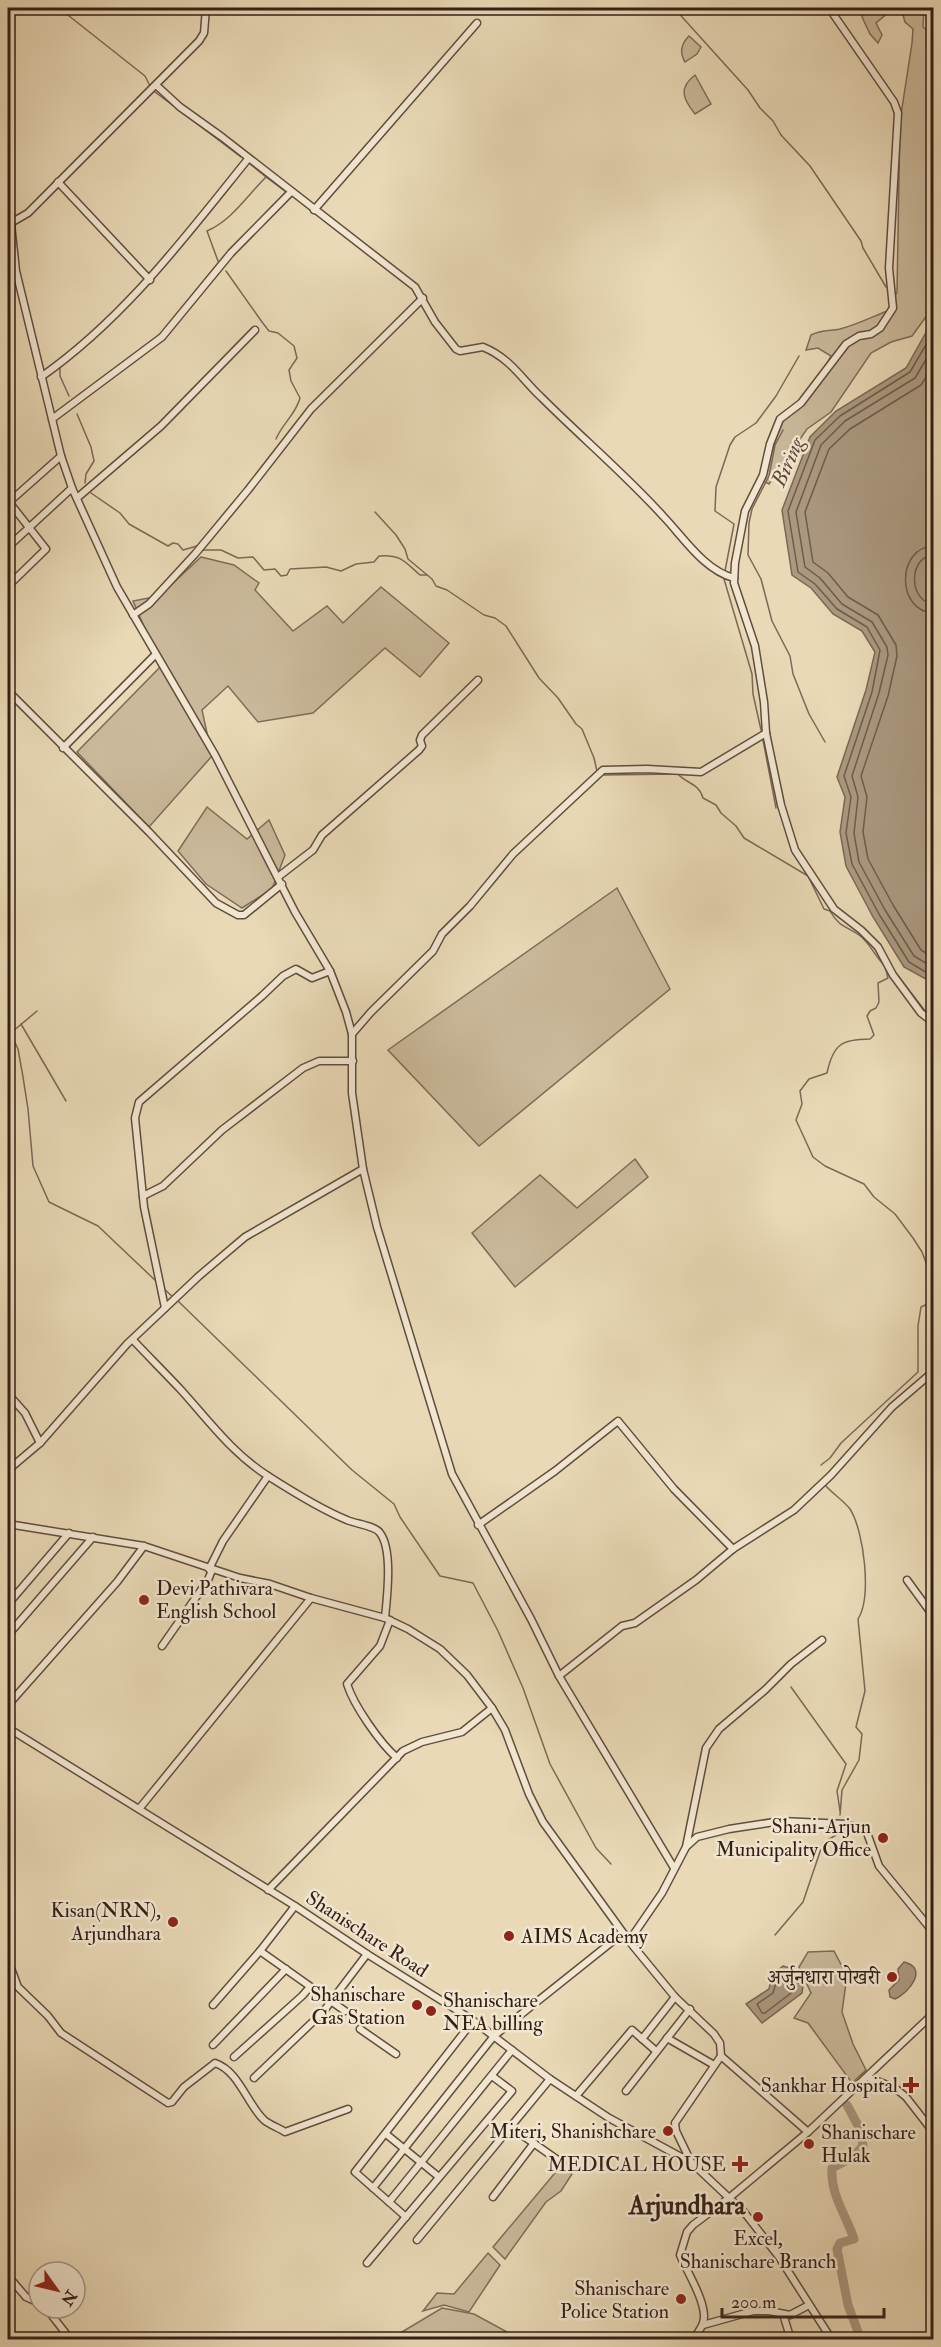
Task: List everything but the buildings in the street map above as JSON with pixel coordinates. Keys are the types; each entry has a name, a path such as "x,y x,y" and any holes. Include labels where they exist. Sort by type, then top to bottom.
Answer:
{"street":[{"path":"9,224 28,213 199,41 204,33 206,8"},
{"path":"829,8 894,102 898,113 889,268 893,308 880,328 846,344 801,403 780,419 776,425 763,475 745,511 734,579 755,646 764,702 766,733 781,805 795,850 834,909 878,947 893,975 921,1013 933,1023"},
{"path":"314,210 477,23"},
{"path":"156,85 180,107 415,287 435,322 456,349 465,351 483,347 515,367 539,395 633,484 706,562 721,575 734,579"},
{"path":"41,377 74,351 150,280 248,159"},
{"path":"58,182 150,280"},
{"path":"52,420 162,337 231,254 291,192"},
{"path":"8,214 16,272 61,456 72,488 117,587 215,755 282,884 294,912 330,971 352,1034 352,1093 363,1169 377,1227 452,1474 531,1619 559,1676 674,1868"},
{"path":"8,273 16,272"},
{"path":"134,615 149,604 195,554 311,409 423,298"},
{"path":"77,498 161,426 255,330"},
{"path":"8,586 46,549 8,503 61,456"},
{"path":"8,547 72,488"},
{"path":"63,748 155,655"},
{"path":"278,877 313,850 322,835 419,750 422,746 420,740 422,735 478,680"},
{"path":"8,692 216,903 238,915 244,915 282,884"},
{"path":"352,1034 433,951 441,934 470,906 513,854 603,771 647,769 701,772 766,733"},
{"path":"165,1308 142,1196 135,1118 139,1102 283,976 296,969 312,978 330,971"},
{"path":"142,1196 163,1186 222,1130 303,1068 320,1061 352,1061"},
{"path":"8,1470 40,1443 127,1344 245,1237 363,1169"},
{"path":"133,1340 247,1462 336,1516 372,1527 380,1532 386,1544 387,1619 380,1646 346,1684 351,1696 377,1736 397,1758"},
{"path":"559,1676 622,1626 635,1623 696,1580 733,1549 794,1510 825,1481 892,1407 933,1371"},
{"path":"8,1394 25,1413 40,1443"},
{"path":"478,1525 555,1471 618,1421 674,1489 733,1549"},
{"path":"162,1646 208,1580 210,1569 223,1541 268,1476"},
{"path":"8,1524 144,1546 210,1569 270,1584 387,1619 440,1649 467,1675 492,1708 505,1730 529,1794 543,1822 629,1941 675,1997 690,2009 720,2043 721,2056 675,2123 676,2132 692,2163"},
{"path":"8,1604 69,1533"},
{"path":"8,1635 93,1538"},
{"path":"8,1705 117,1582 144,1546"},
{"path":"908,1580 933,1617"},
{"path":"139,1809 311,1598"},
{"path":"686,1847 699,1773 706,1748 712,1738 791,1664 822,1640"},
{"path":"268,1890 397,1758 412,1746 462,1732 492,1708"},
{"name":"Shanischare Road","path":"8,1728 295,1906 473,2021 550,2079 609,2118 692,2163 744,2212 779,2257 832,2340"},
{"path":"629,1941 662,1893 686,1847 697,1837 729,1829 781,1821 846,1824 866,1830 879,1866 933,1933"},
{"path":"213,2005 295,1906"},
{"path":"373,2188 494,2036 623,1933"},
{"path":"260,1951 345,2012"},
{"path":"255,2078 331,2002 367,1954"},
{"path":"8,1960 18,1987 48,2016 61,2033 168,2103 172,2102 184,2087 215,2063 222,2065 264,2120 285,2132 348,2109"},
{"path":"213,2046 286,1969"},
{"path":"234,2057 310,1987"},
{"path":"642,2039 675,1997"},
{"path":"626,2091 690,2009"},
{"path":"693,2340 703,2325 703,2306 680,2251 693,2225 808,2132 933,2013"},
{"path":"406,2217 355,2172 473,2021"},
{"path":"360,2030 396,2054"},
{"path":"576,2096 632,2030 656,2051"},
{"path":"667,2038 714,2065"},
{"path":"389,2202 512,2050"},
{"path":"721,2056 808,2132"},
{"path":"368,2262 512,2091 492,2076"},
{"path":"867,2077 895,2088 906,2097 933,2133"},
{"path":"417,2240 512,2128 550,2079"},
{"path":"512,2128 562,2163"},
{"path":"386,2134 440,2177"},
{"path":"493,2197 534,2143"},
{"path":"8,2276 27,2297"},
{"path":"703,2325 753,2311 790,2315 810,2306"},
{"path":"783,2314 791,2340"},
{"path":"55,2320 71,2340"}],"shaded area":[{"path":"866,8 900,8 888,13 876,23 882,35 878,43 870,34 862,17"},
{"path":"901,8 924,8 923,27 934,36 933,307 912,336 891,342 871,353 831,412 807,429 769,484 761,480 774,446 772,432 784,418 799,409 807,399 831,356 818,348 806,350 811,335 840,329 887,311 897,292 900,121 913,29 905,22"},
{"path":"689,36 701,47 697,54 685,62 682,48"},
{"path":"695,75 711,104 695,114 685,98 684,89"},
{"path":"201,557 234,565 259,583 255,590 293,631 327,606 343,623 381,587 449,643 420,677 385,648 313,713 258,722 228,686 202,710 212,756 149,827 77,752 161,666 133,601 159,596"},
{"path":"207,807 247,839 269,820 285,855 272,889 242,908 206,884 178,851"},
{"path":"617,888 670,989 479,1146 388,1050"},
{"path":"635,1159 648,1177 515,1287 472,1233 540,1175 577,1208"},
{"path":"834,1951 847,1976 842,2012 853,2044 866,2070 852,2083 808,2023 794,2018 811,1993 799,1967 808,1952"},
{"path":"560,2167 572,2174 561,2191 546,2202 505,2259 493,2247"},
{"path":"488,2253 500,2265 469,2312 444,2305 423,2311 437,2293 454,2294"},
{"path":"442,2308 474,2314 520,2339 390,2339"}],"water":[{"path":"933,320 933,560 927,579 934,597 933,983 904,967 873,917 846,866 840,832 845,797 837,777 866,690 875,652 862,631 833,614 811,588 792,575 782,510 810,437 836,411 906,368"},
{"path":"904,1962 915,1969 916,1975 906,1992 895,1999 890,1997 889,1990 899,1980 898,1969"},
{"path":"783,1966 793,1969 794,1979 803,1986 802,1993 762,2023 746,2004 769,1989 772,1975"}],"waterway":[{"path":"59,8 145,76 150,86"},
{"path":"674,8 748,90 760,108 773,121 781,135 810,166 861,241 886,287"},
{"path":"155,92 241,157"},
{"path":"218,261 207,231 232,214 266,177 250,164"},
{"path":"266,177 286,192"},
{"path":"226,271 269,331 278,333 294,346 297,358 289,370 291,381 300,398 276,439"},
{"path":"725,571 734,524 715,511 716,487 730,445 735,437 756,423 776,396 799,356"},
{"path":"60,366 60,376 69,396"},
{"path":"77,414 91,447 94,461 86,474 85,483"},
{"name":"Biring","path":"783,430 775,445 769,476 752,509 748,555 761,579 772,621 790,656 793,674 809,714 825,742"},
{"path":"91,493 120,513 129,524 168,546 173,543 178,544 183,550 197,546"},
{"path":"375,512 396,535 408,559 432,579 436,586 447,590 484,615 495,618 506,626 539,678 582,729 597,771"},
{"path":"203,550 221,550 238,558 253,557 264,570 275,569 281,576 287,575 290,569 326,567 341,571 356,564 374,562 379,556 393,556 420,575 427,575"},
{"path":"724,579 752,674 753,694 761,730"},
{"path":"763,740 776,808"},
{"path":"604,775 678,774 695,786 703,798 716,805 744,838 808,876 824,909 830,911 840,923 863,938 884,965"},
{"path":"885,966 888,978 878,983 879,1002 867,1016 874,1035 870,1039 852,1040 840,1045 832,1056 827,1073 809,1079 800,1091 802,1104 796,1120 813,1157 825,1166 864,1184 874,1197 895,1214 922,1252 927,1265 928,1285 934,1300"},
{"path":"895,972 929,1016 934,1018"},
{"path":"12,1032 37,1011"},
{"path":"21,1024 66,1101"},
{"path":"8,1027 18,1049 28,1109 33,1166 49,1202 98,1226 157,1282"},
{"path":"162,1287 174,1298"},
{"path":"178,1301 352,1470 394,1504 400,1517 440,1576 473,1583 498,1631 523,1688 550,1764 596,1848 611,1864"},
{"path":"821,1465 830,1458 841,1443 918,1372 918,1326 921,1307 934,1301"},
{"path":"826,1486 848,1506 855,1519 862,1548 865,1580 865,1596 858,1619 865,1691 856,1727 862,1734 859,1760 842,1790 840,1815"},
{"path":"791,1687 846,1764 837,1791 840,1811"},
{"path":"775,1935 803,1902 823,1843 844,1830 843,1827"},
{"path":"847,2105 861,2131 863,2146 853,2157 832,2168 832,2178 836,2196 854,2239 840,2243 837,2249 848,2305 861,2340"}],"place":[{"name":"Devi Pathivara English School","path":"144,1600"},
{"name":"Shani-Arjun Municipality Office","path":"883,1838"},
{"name":"Kisan(NRN), Arjundhara","path":"173,1922"},
{"name":"AIMS Academy","path":"509,1936"},
{"name":"अर्जुनधारा पोखरी","path":"892,1977"},
{"name":"Shanischare Gas Station","path":"417,2005"},
{"name":"Shanischare NEA billing","path":"431,2011"},
{"name":"Sankhar Hospital","path":"911,2085"},
{"name":"Miteri, Shanishchare","path":"668,2131"},
{"name":"Shanischare Hulak","path":"809,2144"},
{"name":"MEDICAL HOUSE","path":"740,2164"},
{"name":"Excel, Shanischare Branch","path":"758,2217"},
{"name":"Shanischare Police Station","path":"681,2299"}],"district":[{"name":"Arjundhara","path":"687,2206"}]}
